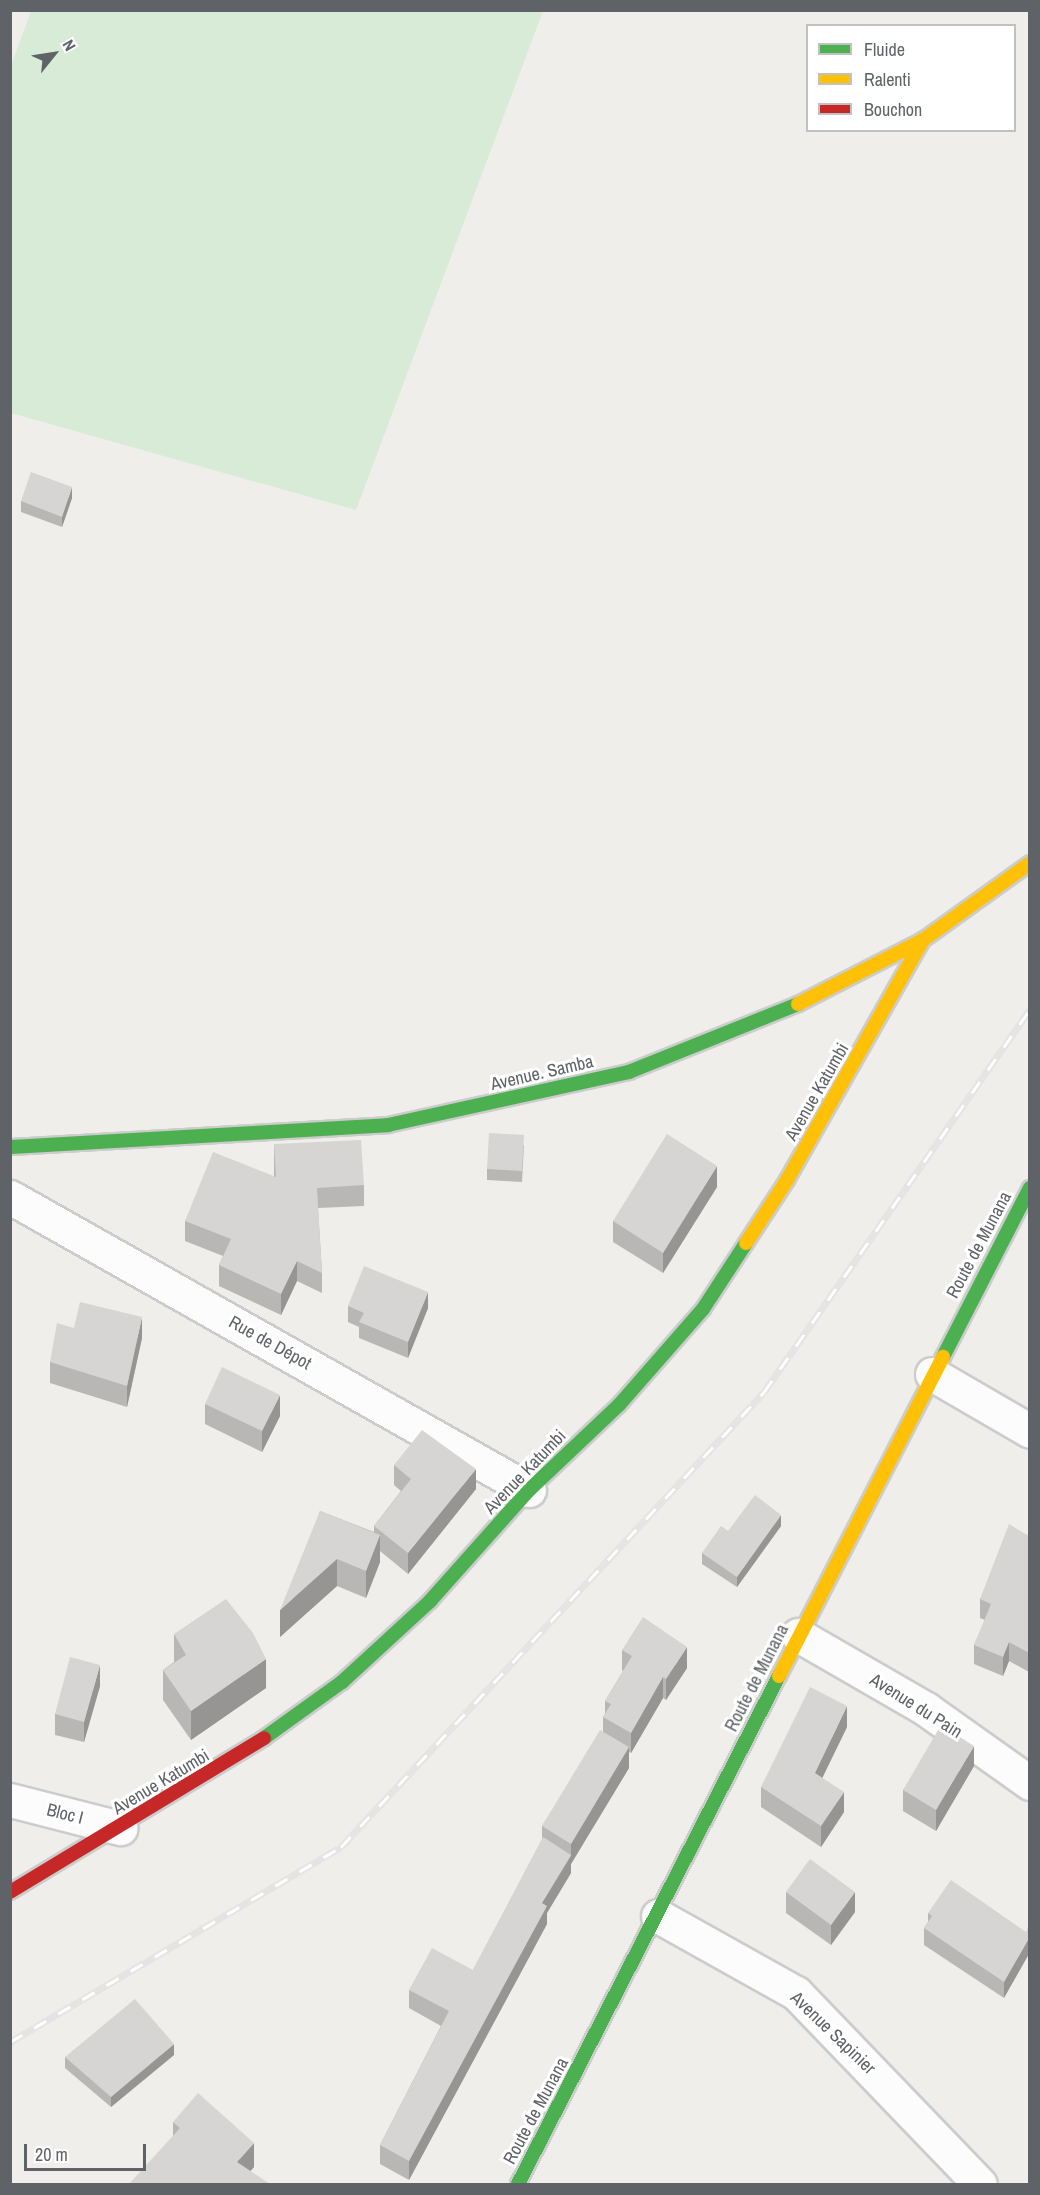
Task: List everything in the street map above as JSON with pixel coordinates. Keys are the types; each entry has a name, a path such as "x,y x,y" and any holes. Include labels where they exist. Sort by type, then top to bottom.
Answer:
{"street":[{"name":"Avenue. Samba","path":"10,1147 388,1125 548,1092 629,1072 731,1034 812,999 923,940 1029,863"},
{"name":"Avenue Katumbi","path":"10,1892 242,1754 342,1682 430,1601 529,1490 619,1405 704,1309 787,1180 923,940"},
{"name":"Route de Munana","path":"518,2184 658,1916 798,1635 1029,1188"},
{"name":"Rue de Dépot","path":"10,1197 529,1490"},
{"path":"932,1374 1029,1431"},
{"name":"Avenue du Pain","path":"798,1635 926,1709 1029,1783"},
{"name":"Bloc I","path":"10,1800 120,1828"},
{"name":"Avenue Sapinier","path":"658,1916 796,1994 980,2184"}],"green space":[{"path":"31,11 543,11 356,510 11,413 11,66"}],"building":[{"path":"31,472 72,487 62,517 21,501"},
{"path":"489,1133 524,1135 522,1171 487,1169"},
{"path":"667,1134 717,1166 663,1253 613,1221"},
{"path":"361,1140 364,1185 317,1188 322,1273 297,1261 281,1294 219,1265 231,1239 185,1221 213,1152 276,1177 274,1144"},
{"path":"364,1266 428,1292 408,1342 359,1322 364,1313 348,1306"},
{"path":"80,1302 142,1317 127,1386 50,1362 57,1323 74,1328"},
{"path":"222,1367 280,1395 262,1431 205,1404"},
{"path":"422,1430 476,1469 408,1553 374,1526 411,1479 394,1465"},
{"path":"755,1495 781,1515 737,1577 702,1553 721,1526 728,1531"},
{"path":"320,1511 380,1535 366,1571 337,1559 280,1610"},
{"path":"1009,1524 1029,1536 1029,1653 1009,1642 1003,1657 974,1645 991,1604 980,1599"},
{"path":"226,1599 253,1633 266,1659 191,1711 163,1670 186,1655 174,1634"},
{"path":"643,1617 687,1647 666,1679 663,1677 631,1733 603,1717 611,1704 605,1701 632,1656 622,1650"},
{"path":"70,1657 100,1665 84,1722 55,1714"},
{"path":"810,1687 847,1706 815,1773 844,1792 821,1826 761,1787"},
{"path":"941,1725 974,1746 936,1810 903,1790"},
{"path":"600,1730 629,1747 571,1844 542,1826"},
{"path":"543,1837 571,1855 542,1903 547,1906 409,2161 380,2145 449,2011 409,1990 432,1948 473,1970"},
{"path":"810,1859 855,1892 831,1925 786,1892"},
{"path":"951,1880 1026,1932 1029,1925 1029,1938 1004,1982 924,1928 932,1916 928,1913"},
{"path":"135,1999 174,2044 111,2097 65,2057"},
{"path":"198,2093 254,2143 237,2162 270,2184 129,2184 180,2128 173,2122"}],"railway":[{"path":"10,2042 341,1847 764,1392 1030,1009"}],"traffic: fast":[{"path":"10,1147 388,1125 629,1072 798,1004"},
{"path":"943,1357 1030,1188"},
{"path":"264,1738 342,1682 430,1601 529,1490 619,1405 703,1309 746,1243"},
{"path":"518,2184 779,1676"}],"traffic: slow":[{"path":"798,1004 923,940 1030,863"},
{"path":"746,1243 787,1180 923,940"},
{"path":"779,1676 943,1357"}],"traffic: jam":[{"path":"10,1892 264,1738"}]}
